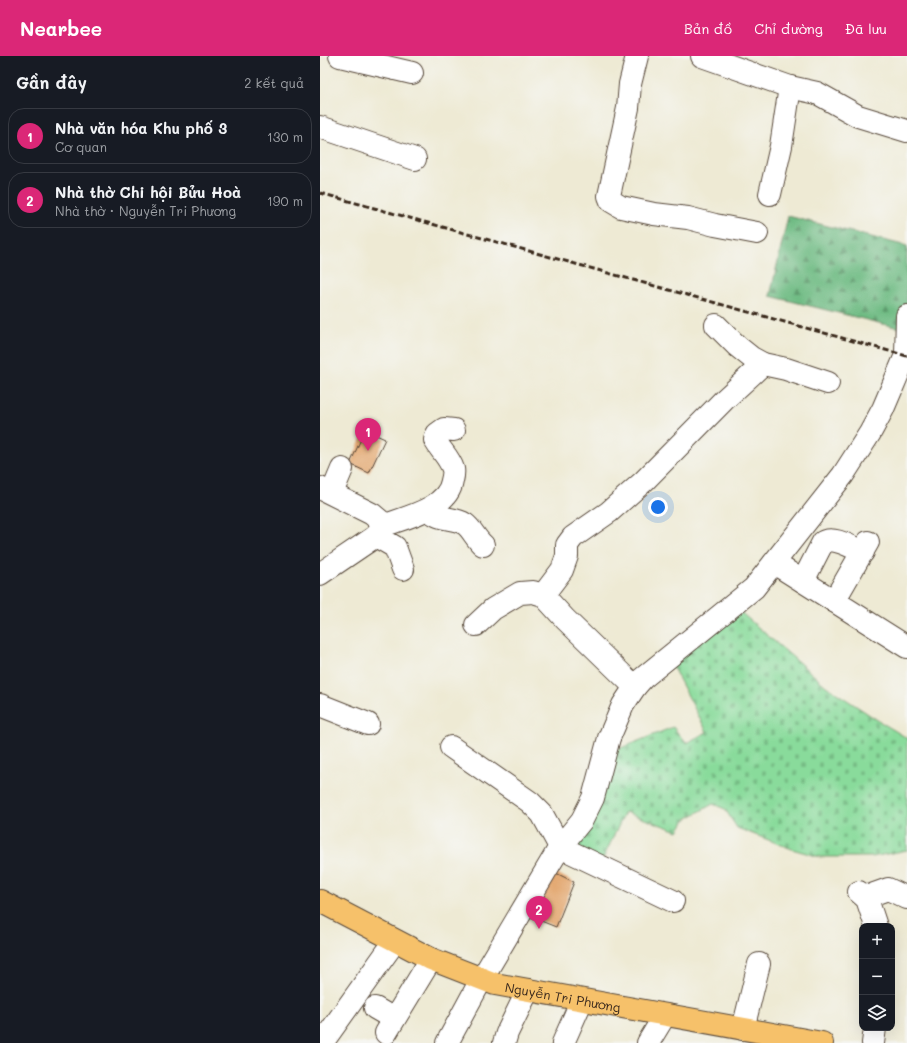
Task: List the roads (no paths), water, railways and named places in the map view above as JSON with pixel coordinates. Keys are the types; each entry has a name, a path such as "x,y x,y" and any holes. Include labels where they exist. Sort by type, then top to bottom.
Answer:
{"main road":[{"name":"Nguyễn Tri Phương","path":"320,901 431,959 481,980 495,984 822,1043"}],"street":[{"path":"340,56 412,73"},
{"path":"637,56 630,84 628,108 609,196 610,201 621,206 654,214 688,218 757,232"},
{"path":"702,56 752,65 790,87 817,93 858,116 907,131"},
{"path":"770,194 781,146 790,87"},
{"path":"320,127 415,159"},
{"path":"447,1043 481,980 560,847 582,820 593,798 609,738 623,705 643,678 754,588 843,476 883,409 906,355 907,316"},
{"path":"716,325 737,346 752,358 763,364 786,369 828,383"},
{"path":"543,595 562,570 567,556 567,546 573,537 609,512 644,481 724,400 763,364"},
{"path":"320,574 381,530 428,508 444,497 451,487 454,471 448,457 439,448 435,440 437,434 444,429 454,430"},
{"path":"342,469 326,490 372,514 381,530 395,547 403,569"},
{"path":"428,508 439,517 464,523 470,528 477,540 483,545"},
{"path":"802,581 823,542 827,540 834,540 865,547 834,601"},
{"path":"774,563 907,647"},
{"path":"476,625 492,609 520,592 533,592 543,595 565,619 635,687"},
{"path":"320,705 368,724"},
{"path":"451,747 530,802 542,814 560,847 673,900"},
{"path":"875,923 863,896 888,889 907,898"},
{"path":"322,1043 396,941"},
{"path":"376,1008 390,1026 431,959"},
{"path":"743,1029 759,964"},
{"path":"504,1043 507,1033 528,990"},
{"path":"563,1043 582,1000"},
{"path":"648,1043 665,1015"},
{"path":"873,1043 875,1031"}],"railway":[{"path":"320,193 907,356"}],"place":[{"name":"Nhà văn hóa Khu phố 3","path":"368,451"},
{"name":"Nhà thờ Chi hội Bửu Hoà","path":"539,929"}]}
